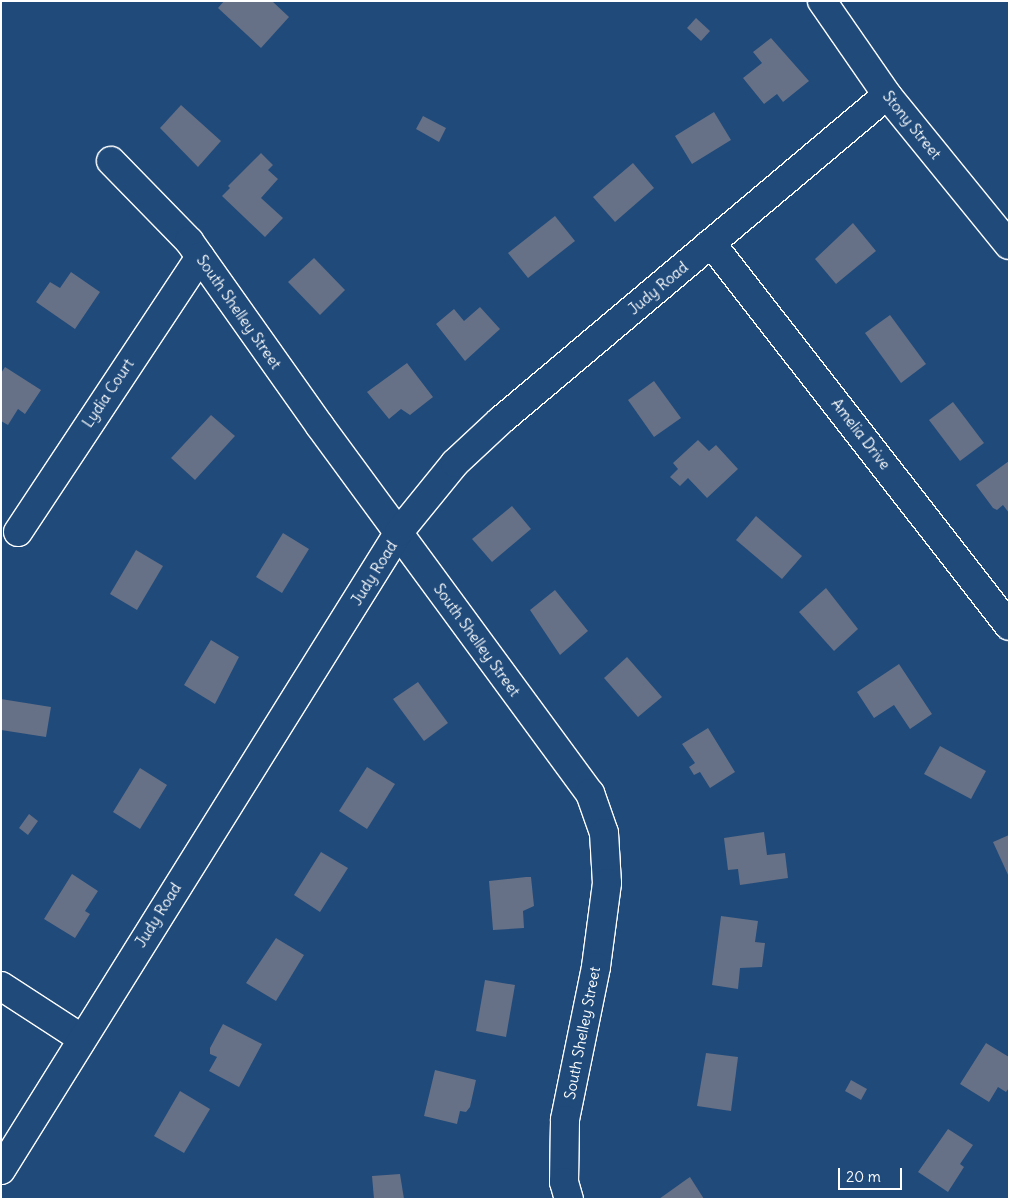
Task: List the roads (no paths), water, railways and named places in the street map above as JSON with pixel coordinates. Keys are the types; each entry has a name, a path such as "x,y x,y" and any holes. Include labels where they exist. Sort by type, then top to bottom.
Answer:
{"street":[{"name":"Stony Street","path":"822,1 887,95 1009,245"},
{"name":"Judy Road","path":"1,1170 81,1038 400,532 455,463 493,427 887,95"},
{"name":"South Shelley Street","path":"111,161 189,241 590,793 604,833 607,883 596,967 565,1120 564,1182 569,1199"},
{"name":"Amelia Drive","path":"711,243 1009,626"},
{"name":"Lydia Court","path":"18,532 200,256"},
{"path":"1,986 81,1038"}]}
